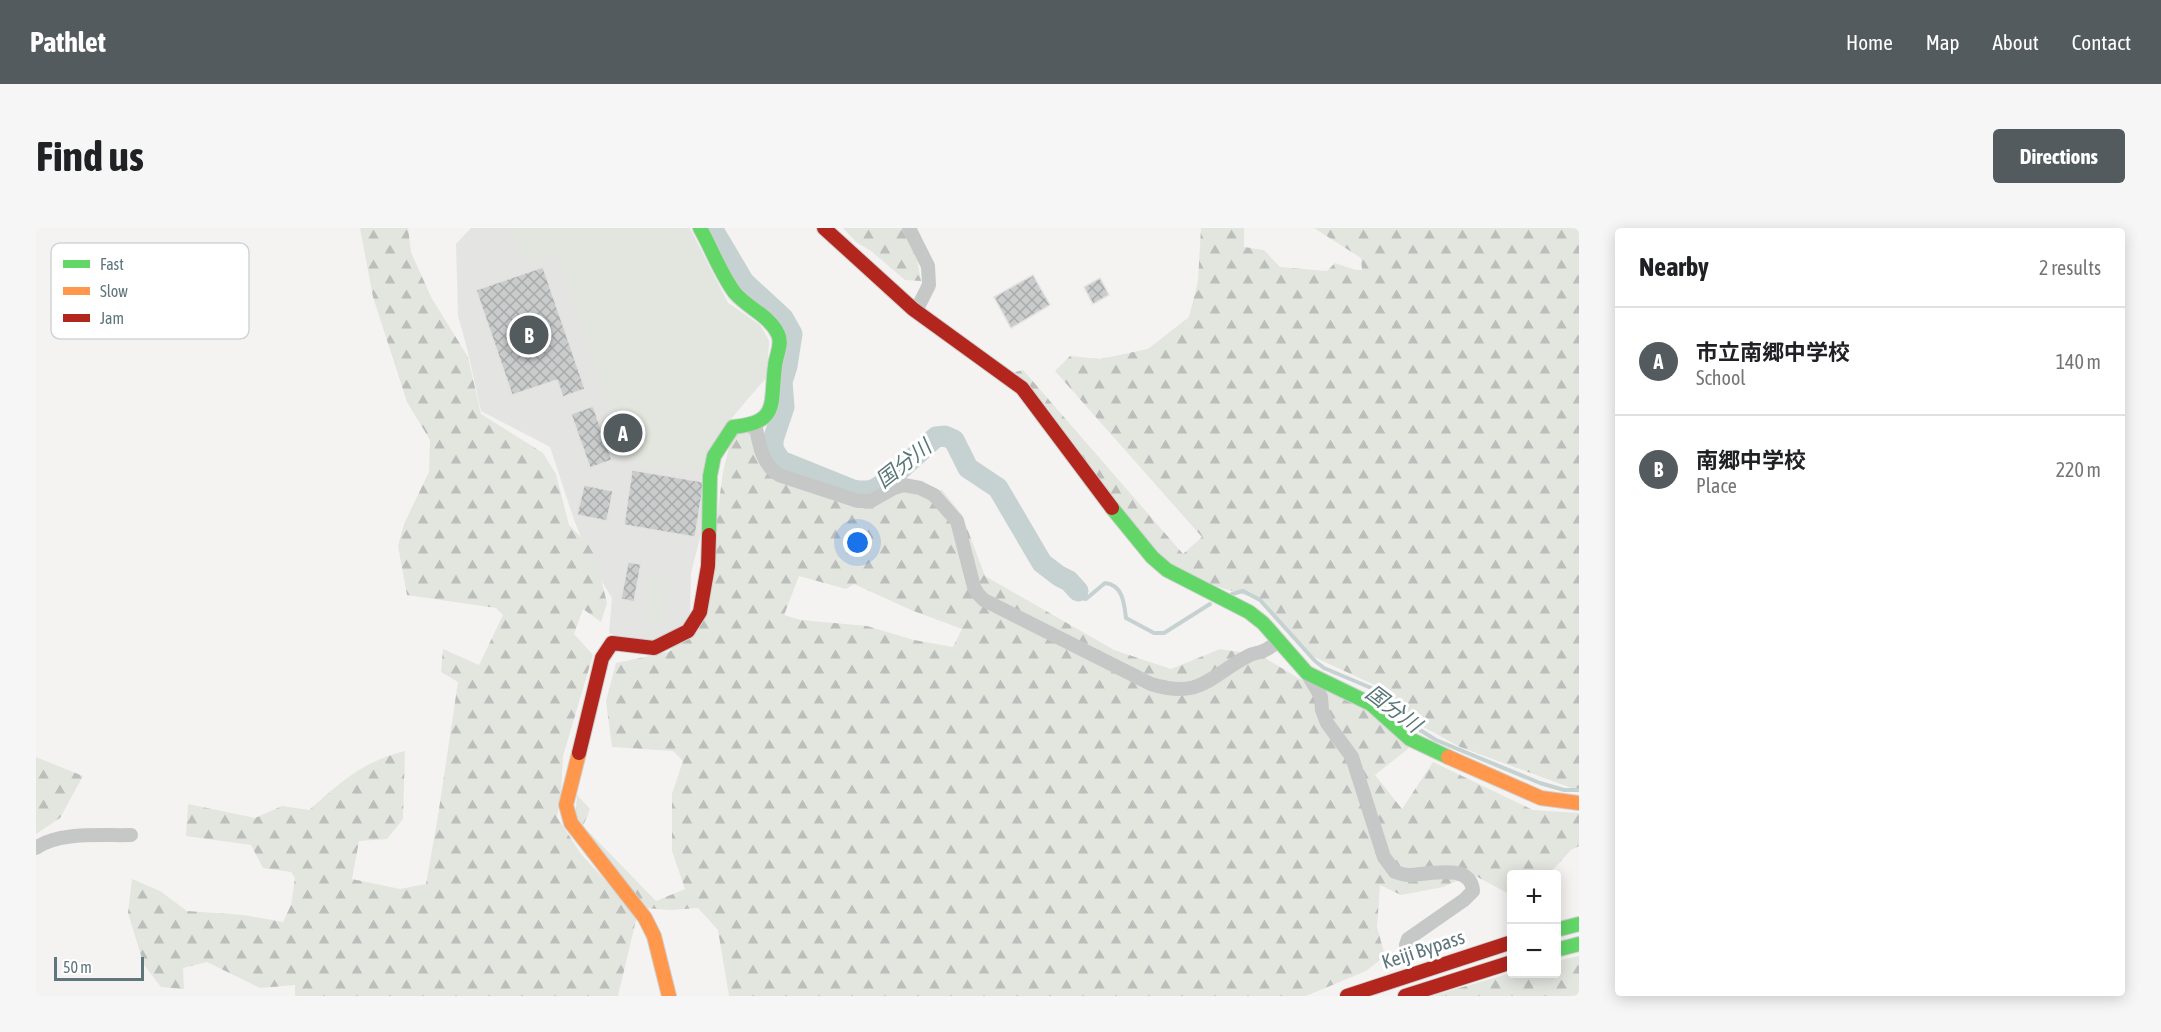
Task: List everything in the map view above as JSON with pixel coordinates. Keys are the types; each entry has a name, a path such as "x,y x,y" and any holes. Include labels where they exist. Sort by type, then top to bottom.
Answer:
{"main road":[{"path":"669,996 654,936 645,918 571,823 566,806 602,658 612,643 654,648 688,631 700,612 708,566 710,476 714,456 733,428 755,423 764,418 771,402 780,340 778,333 768,320 739,297 730,285 700,228"},
{"path":"824,228 916,311 960,344 1004,372 1022,388 1080,467 1152,557 1167,570 1249,612 1263,623 1307,673 1371,704 1410,740 1480,773 1541,798 1579,803"},
{"path":"1561,929 1579,924"},
{"name":"Keiji Bypass","path":"1347,996 1507,944"},
{"path":"1561,949 1579,944"},
{"name":"Keiji Bypass","path":"1405,996 1507,964"}],"street":[{"path":"909,228 928,266 929,285 916,311"},
{"path":"755,423 763,457 769,469 779,475 858,501 871,501 904,485 920,488 934,495 957,521 974,587 984,600 1151,684 1179,690 1197,686 1213,680 1251,654 1262,652 1279,641"},
{"path":"1307,673 1321,697 1322,710 1327,723 1352,756 1384,857 1395,872 1407,875 1457,872 1473,883 1473,891 1464,900 1408,939 1406,945 1409,955"},
{"path":"36,848 41,844 64,837 131,835"}],"shaded area":[{"path":"471,228 690,228 728,303 760,325 769,341 766,378 731,419 691,573 690,620 656,644 629,641 609,633 612,598 593,567 574,520 550,447 481,411 458,316 456,244"}],"green space":[{"path":"360,228 408,228 411,252 431,297 468,357 481,414 543,453 556,474 569,525 594,550 607,603 601,622 583,609 574,634 593,655 563,756 557,817 581,854 625,902 636,920 618,996 295,996 295,985 260,988 207,962 183,968 184,989 161,987 144,965 128,913 132,879 160,891 187,911 244,915 283,922 291,905 295,878 291,872 263,868 251,845 186,836 188,804 255,818 282,806 309,810 353,774 377,760 405,751 403,819 387,839 359,841 352,879 400,889 426,884 458,682 441,672 443,649 479,665 503,615 496,608 407,595 398,546 404,524 429,472 430,440 407,402 373,297"},
{"path":"512,228 681,228 707,263 728,303 760,325 769,341 766,378 728,415 709,445 703,471 627,458 558,255 531,262 522,259"},
{"path":"843,228 902,228 917,260 921,281 905,280 871,251 856,242"},
{"path":"1201,228 1244,228 1244,247 1264,250 1280,267 1327,271 1335,263 1362,270 1361,258 1314,228 1579,228 1579,788 1574,789 1460,747 1409,719 1379,687 1314,657 1258,599 1196,580 1166,564 1015,372 1023,370 1183,554 1202,537 1055,371 1070,356 1100,359 1148,349 1189,317 1198,281"},
{"path":"749,431 768,471 864,507 898,493 942,490 962,515 985,576 1114,650 1171,669 1220,649 1260,655 1298,678 1361,705 1409,748 1375,775 1402,809 1433,762 1533,810 1579,813 1579,846 1571,850 1553,870 1507,870 1507,893 1472,874 1443,887 1401,895 1380,885 1377,927 1385,956 1366,971 1306,996 729,996 718,930 698,908 670,910 644,908 575,821 577,795 590,809 583,826 656,901 685,889 672,851 672,794 683,761 673,751 612,747 606,701 616,663 669,652 704,616 723,472 732,435","holes":["799,576 846,589 854,584 911,610 962,629 953,647 914,640 867,626 801,620 784,615"]},
{"path":"650,576 672,580 663,625 642,620"},
{"path":"36,757 83,776 60,818 36,834"},
{"path":"1579,956 1579,996 1432,996 1507,974 1507,978 1561,978 1561,960"}],"building":[{"path":"543,267 585,389 563,397 557,380 512,395 476,290"},
{"path":"1033,275 1050,305 1011,328 994,297"},
{"path":"1100,278 1109,295 1093,304 1084,287"},
{"path":"593,406 612,460 590,468 571,414"},
{"path":"632,470 704,482 695,537 624,525"},
{"path":"584,485 613,491 607,521 577,515"},
{"path":"628,562 641,564 634,602 621,599"}],"waterway":[{"name":"国分川","path":"712,228 744,282 783,318 792,334 782,382 784,407 773,440 773,449 781,461 853,490 867,491 886,482 936,437 945,436 954,440 968,468 998,488 1042,563 1069,581 1078,591"},
{"name":"国分川","path":"1078,591 1081,598 1086,599 1105,583 1111,584 1122,596 1126,618 1154,633 1164,633 1210,604"},
{"name":"国分川","path":"1232,594 1243,591 1260,600 1315,661 1324,668 1376,690 1420,730 1436,740 1540,783 1564,790 1579,790"}],"traffic: fast":[{"path":"700,228 735,293 770,322 780,342 772,401 766,416 748,425 733,427 714,456 710,476 709,535"},
{"path":"1112,508 1152,557 1167,570 1249,612 1263,623 1307,673 1371,704 1410,739 1448,757"},
{"path":"1561,929 1579,924"},
{"path":"1561,949 1579,944"}],"traffic: slow":[{"path":"579,753 566,805 571,823 645,918 654,936 669,996"},
{"path":"1448,757 1541,798 1579,803"}],"traffic: jam":[{"path":"824,228 913,309 1022,388 1112,508"},
{"path":"579,753 602,658 612,643 654,648 688,631 700,612 708,566 709,535"},
{"path":"1347,996 1507,944"},
{"path":"1405,996 1507,964"}],"place":[{"name":"南郷中学校","path":"529,335"},
{"name":"市立南郷中学校","path":"623,433"}]}
